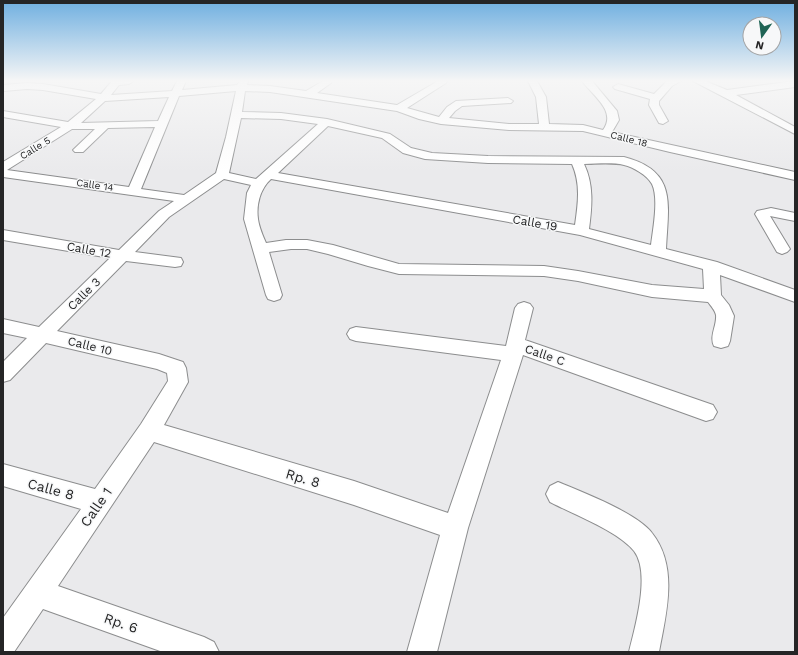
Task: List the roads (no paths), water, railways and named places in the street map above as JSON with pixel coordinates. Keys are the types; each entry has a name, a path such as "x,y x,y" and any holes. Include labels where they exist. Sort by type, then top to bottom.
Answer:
{"street":[{"name":"Calle 5","path":"3,167 71,126 89,112"},
{"path":"134,190 167,112"},
{"name":"Calle 18","path":"409,112 441,121 482,126 583,128 670,149 795,176"},
{"path":"441,121 449,112"},
{"path":"544,112 544,127"},
{"path":"606,133 614,122 612,112"},
{"path":"658,112 663,122"},
{"path":"760,112 795,131"},
{"path":"3,114 71,126 162,124"},
{"path":"222,175 236,114 281,116 327,122 386,136 394,140 403,149 412,153 430,156 501,161 624,161 652,175 660,188 658,251"},
{"path":"274,295 251,219 254,193 264,179 327,122"},
{"path":"79,150 105,125"},
{"path":"576,160 583,173 586,200 581,231"},
{"name":"Calle 14","path":"3,172 134,190 187,199"},
{"name":"Calle 19","path":"222,175 264,179 581,231 711,266 795,296"},
{"name":"Calle 3","path":"3,374 164,214 222,175"},
{"path":"782,249 762,214 771,212 795,217"},
{"name":"Calle 12","path":"3,235 122,255 175,262"},
{"path":"261,249 296,244 313,246 382,267 399,269 544,271 578,276 652,291 713,296"},
{"path":"711,266 713,296 723,309 725,316 721,341"},
{"path":"422,652 455,528 513,354 524,308"},
{"name":"Calle 10","path":"3,326 44,334 159,362 176,368"},
{"name":"Calle C","path":"356,334 513,354 517,348 523,347 706,412"},
{"name":"Calle 1","path":"3,642 149,431 178,382 176,368"},
{"name":"Rp. 8","path":"149,431 354,493 455,528"},
{"name":"Calle 8","path":"3,475 100,502"},
{"path":"558,494 629,530 643,542 650,556 654,575 654,596 644,652"},
{"name":"Rp. 6","path":"37,593 204,652"}]}
